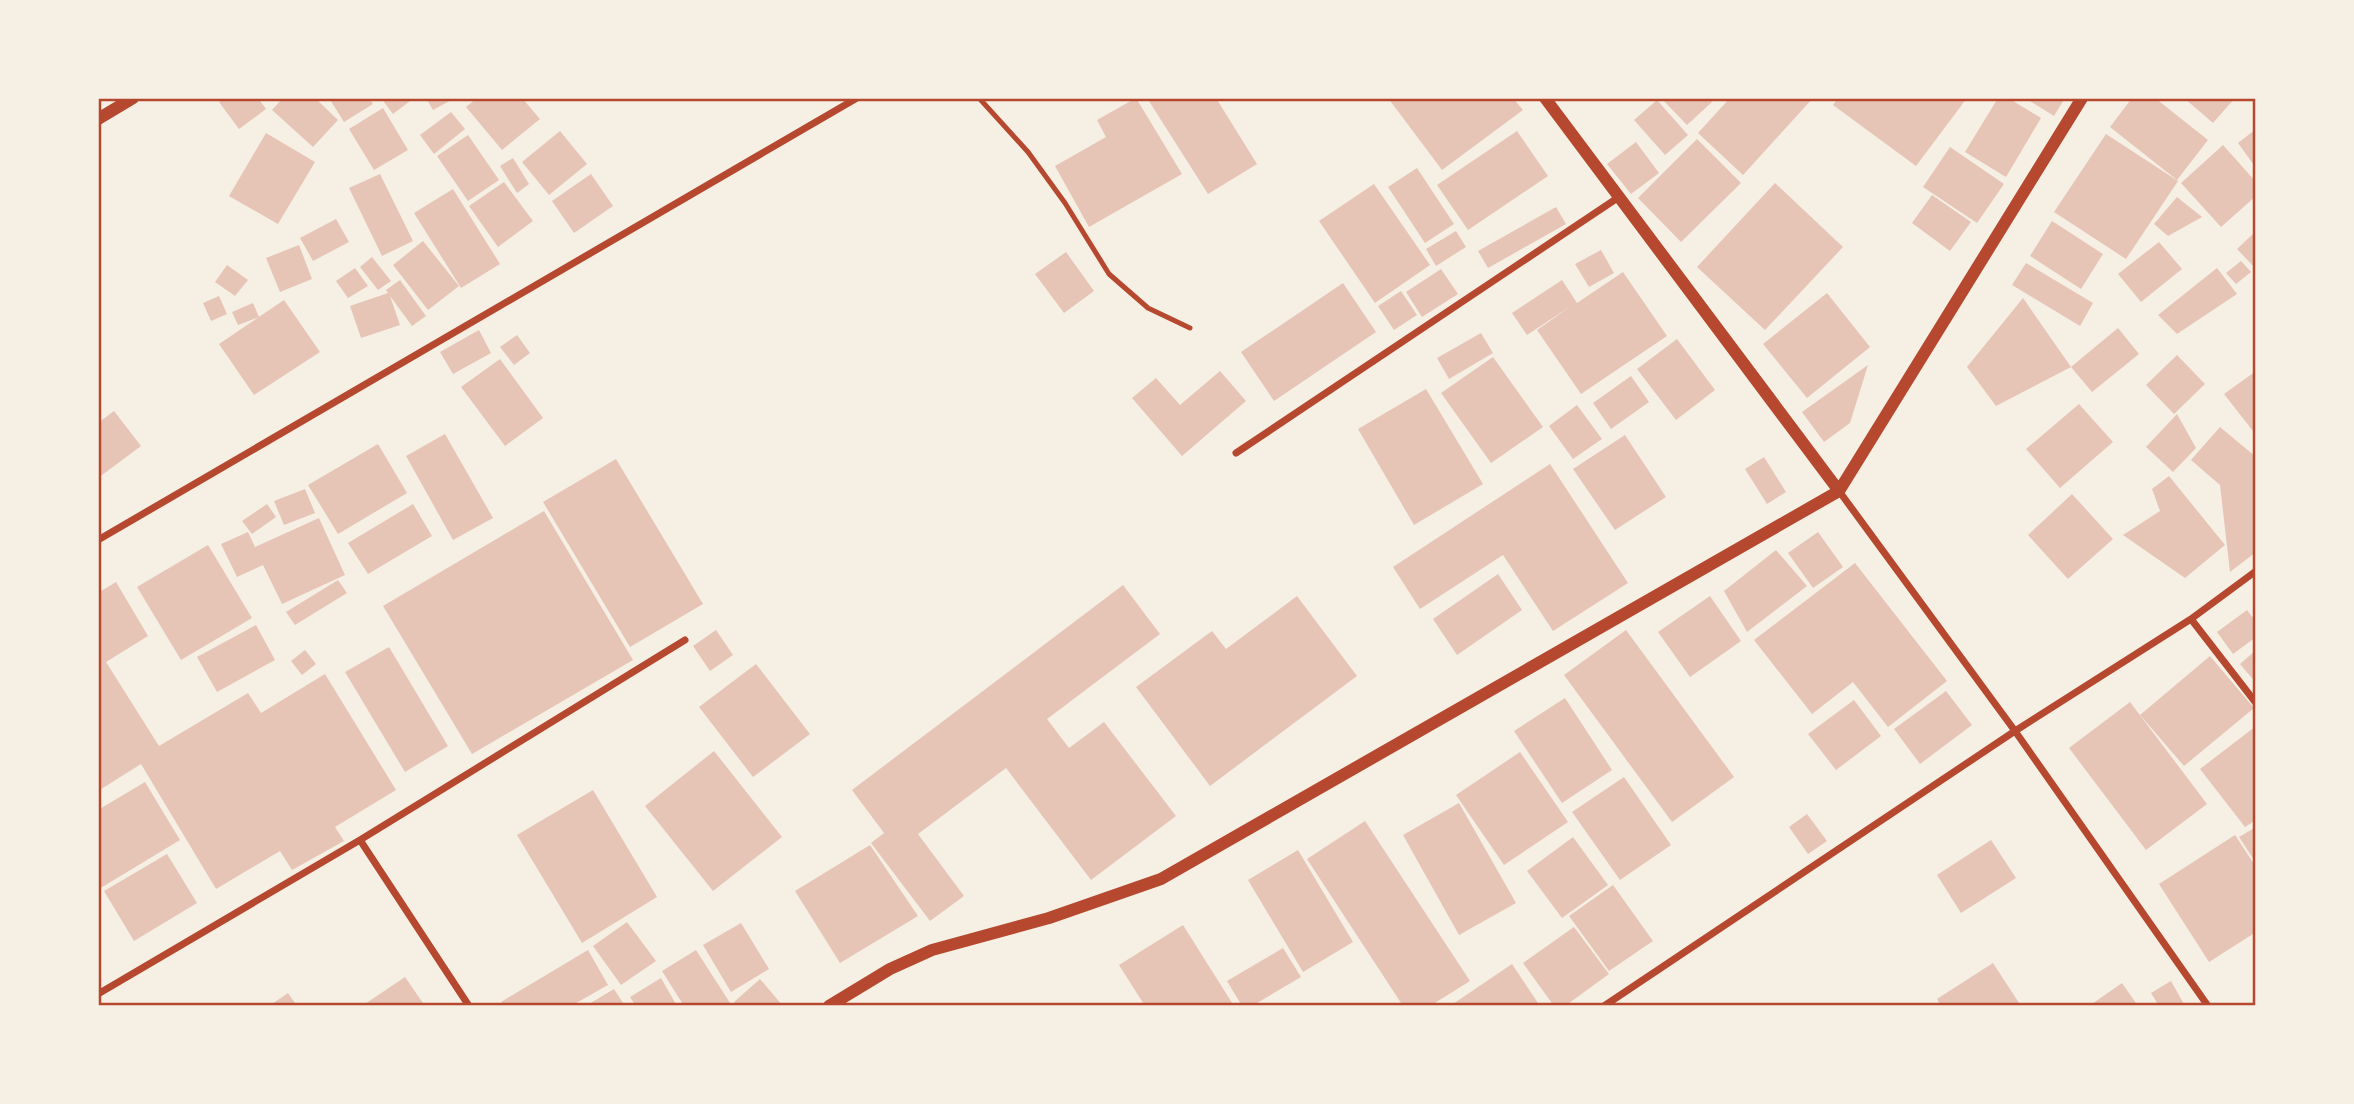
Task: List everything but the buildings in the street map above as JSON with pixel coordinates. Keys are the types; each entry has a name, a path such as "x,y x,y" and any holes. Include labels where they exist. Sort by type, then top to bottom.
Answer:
{"street":[{"path":"98,119 133,98"},
{"path":"98,540 857,98"},
{"path":"1545,98 2015,731 2208,1006"},
{"path":"829,1006 890,969 932,950 1049,918 1161,879 1839,491 2082,98"},
{"path":"1236,453 1619,197"},
{"path":"1604,1006 2015,731 2191,619 2256,571"},
{"path":"2191,619 2256,703"},
{"path":"98,994 360,840 685,640"},
{"path":"360,840 469,1006"}],"lane":[{"path":"979,98 1036,162 1109,274 1148,308 1191,328"}]}
